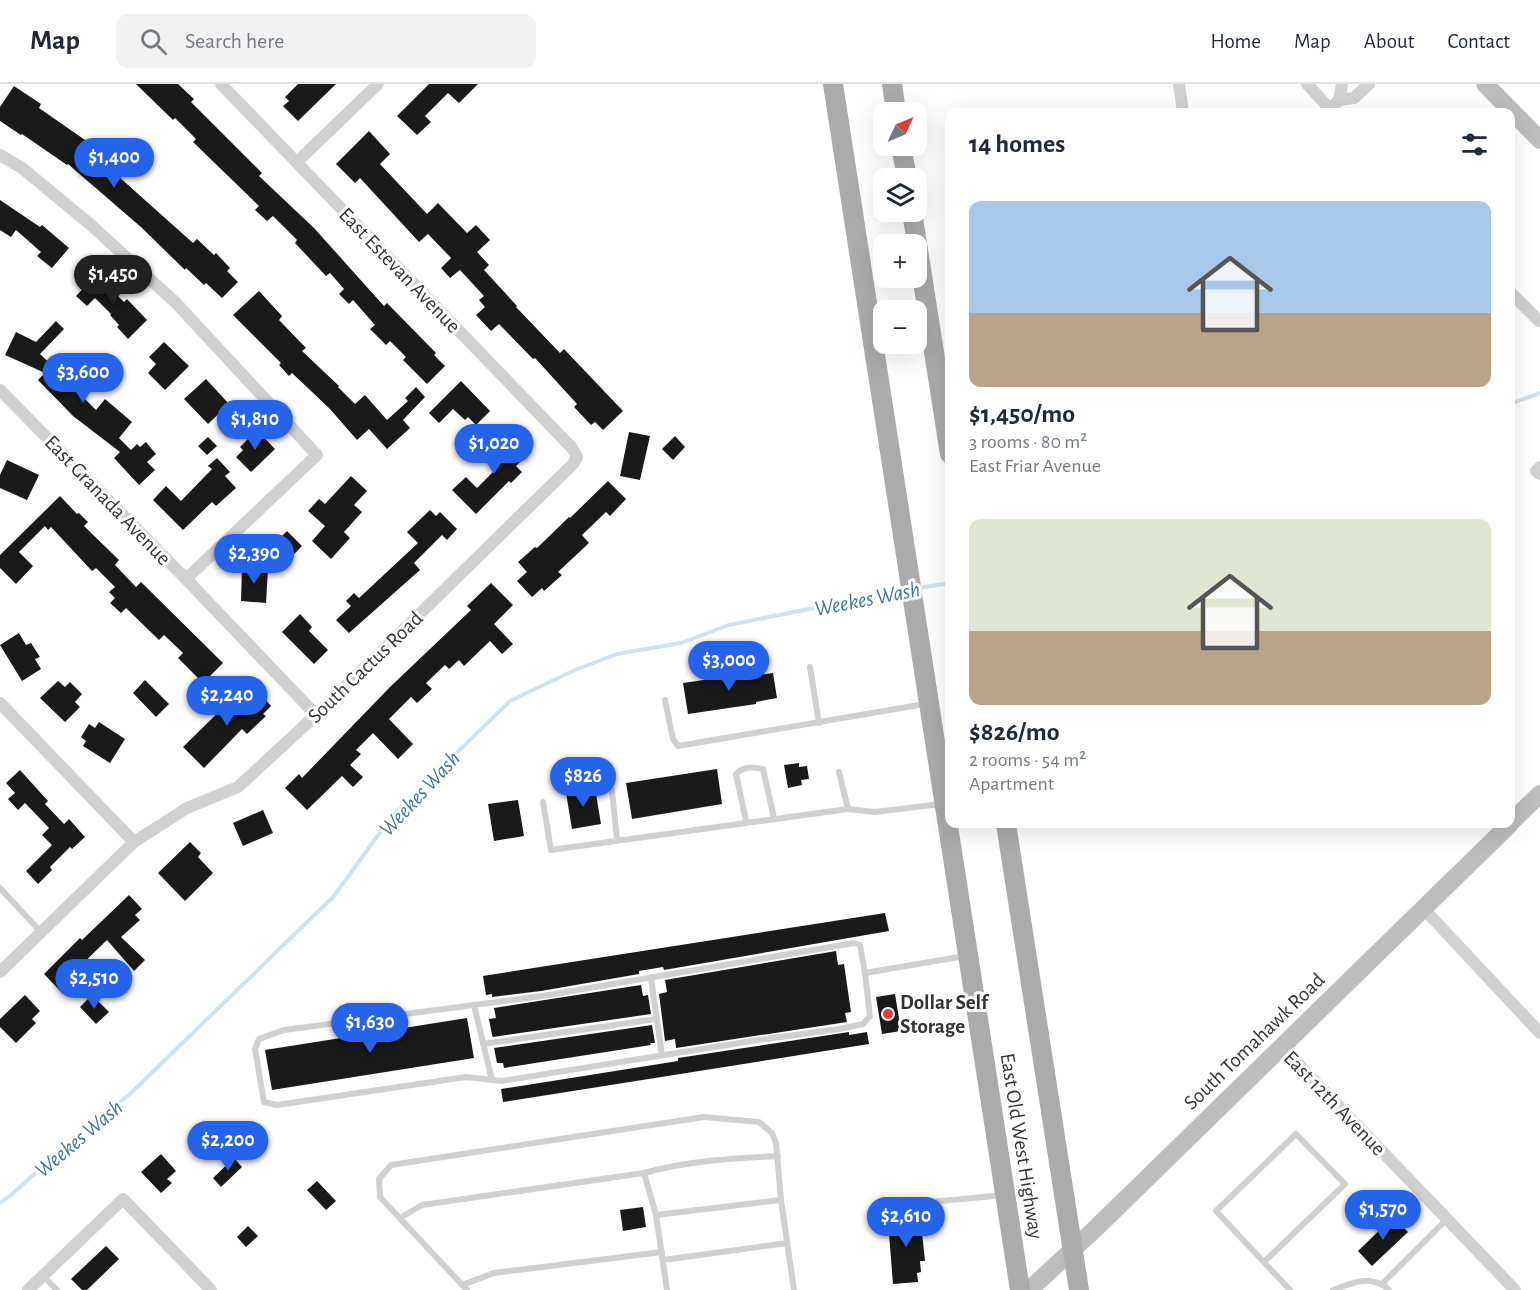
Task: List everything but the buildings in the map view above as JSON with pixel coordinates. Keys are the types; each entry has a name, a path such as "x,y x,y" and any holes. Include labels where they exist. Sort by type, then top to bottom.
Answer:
{"main road":[{"name":"East Old West Highway","path":"833,84 873,310"},
{"path":"892,84 895,102"},
{"path":"1485,84 1509,108"},
{"path":"1515,115 1540,140"},
{"path":"913,222 920,300"},
{"path":"927,350 945,432"},
{"name":"East Old West Highway","path":"880,354 907,562 945,810"},
{"name":"South Tomahawk Road","path":"1515,818 1540,794"},
{"name":"East Old West Highway","path":"948,828 1020,1290"},
{"name":"East Old West Highway","path":"1007,828 1079,1290"},
{"name":"South Tomahawk Road","path":"1029,1290 1073,1250 1505,828"}],"street":[{"name":"East Estevan Avenue","path":"221,84 572,448 577,457"},
{"path":"297,162 378,84"},
{"path":"1179,84 1182,108"},
{"path":"1307,84 1335,107"},
{"path":"1335,107 1342,84"},
{"path":"1335,107 1354,98 1369,84"},
{"path":"0,155 22,168 92,225 176,303 317,455 186,579"},
{"path":"1515,297 1539,321"},
{"name":"East Granada Avenue","path":"0,390 316,715"},
{"name":"South Cactus Road","path":"0,972 134,842 187,808 238,786 316,715 573,464 577,457"},
{"path":"1540,467 1536,471 1540,474"},
{"path":"0,703 134,842"},
{"path":"1423,908 1540,1033"},
{"name":"East 12th Avenue","path":"1281,1046 1515,1290"},
{"path":"28,1290 123,1199 211,1290"}],"lane":[{"path":"810,668 819,723"},
{"path":"665,700 673,739 678,746 929,704"},
{"path":"746,821 736,774 741,769 747,768 762,769 774,818"},
{"path":"839,772 848,809"},
{"path":"612,790 617,840"},
{"path":"543,802 551,850 746,821 848,809 875,812 944,804"},
{"path":"0,888 41,932"},
{"path":"854,943 860,945 866,973 870,1016 863,1023 839,1029 502,1081 466,1077 277,1105 264,1102 255,1049 259,1039 284,1030 474,1005 651,978 854,943"},
{"path":"866,973 968,956"},
{"path":"651,978 662,1055"},
{"path":"474,1005 492,1080"},
{"path":"483,1044 656,1019"},
{"path":"787,1244 494,1273 464,1288 380,1197 379,1179 392,1165 704,1117 759,1122 772,1133 776,1143 781,1200 794,1290"},
{"path":"1264,1262 1345,1184 1296,1134 1216,1210 1264,1262 1290,1290"},
{"path":"400,1218 422,1205 742,1157 778,1156"},
{"path":"644,1173 656,1215 667,1290"},
{"path":"930,1202 1005,1195"},
{"path":"656,1215 781,1200"},
{"path":"1383,1283 1447,1219"},
{"path":"43,1276 57,1290"},
{"path":"1333,1290 1362,1279 1383,1283 1389,1290"}],"waterway":[{"name":"Weekes Wash","path":"1515,402 1540,393"},
{"name":"Weekes Wash","path":"918,588 945,584"},
{"name":"Weekes Wash","path":"0,1203 88,1126 130,1094 334,896 392,816 510,701 575,670 617,654 681,643 729,625 904,590"}],"place":[{"name":"Dollar Self Storage","path":"888,1014"}]}
